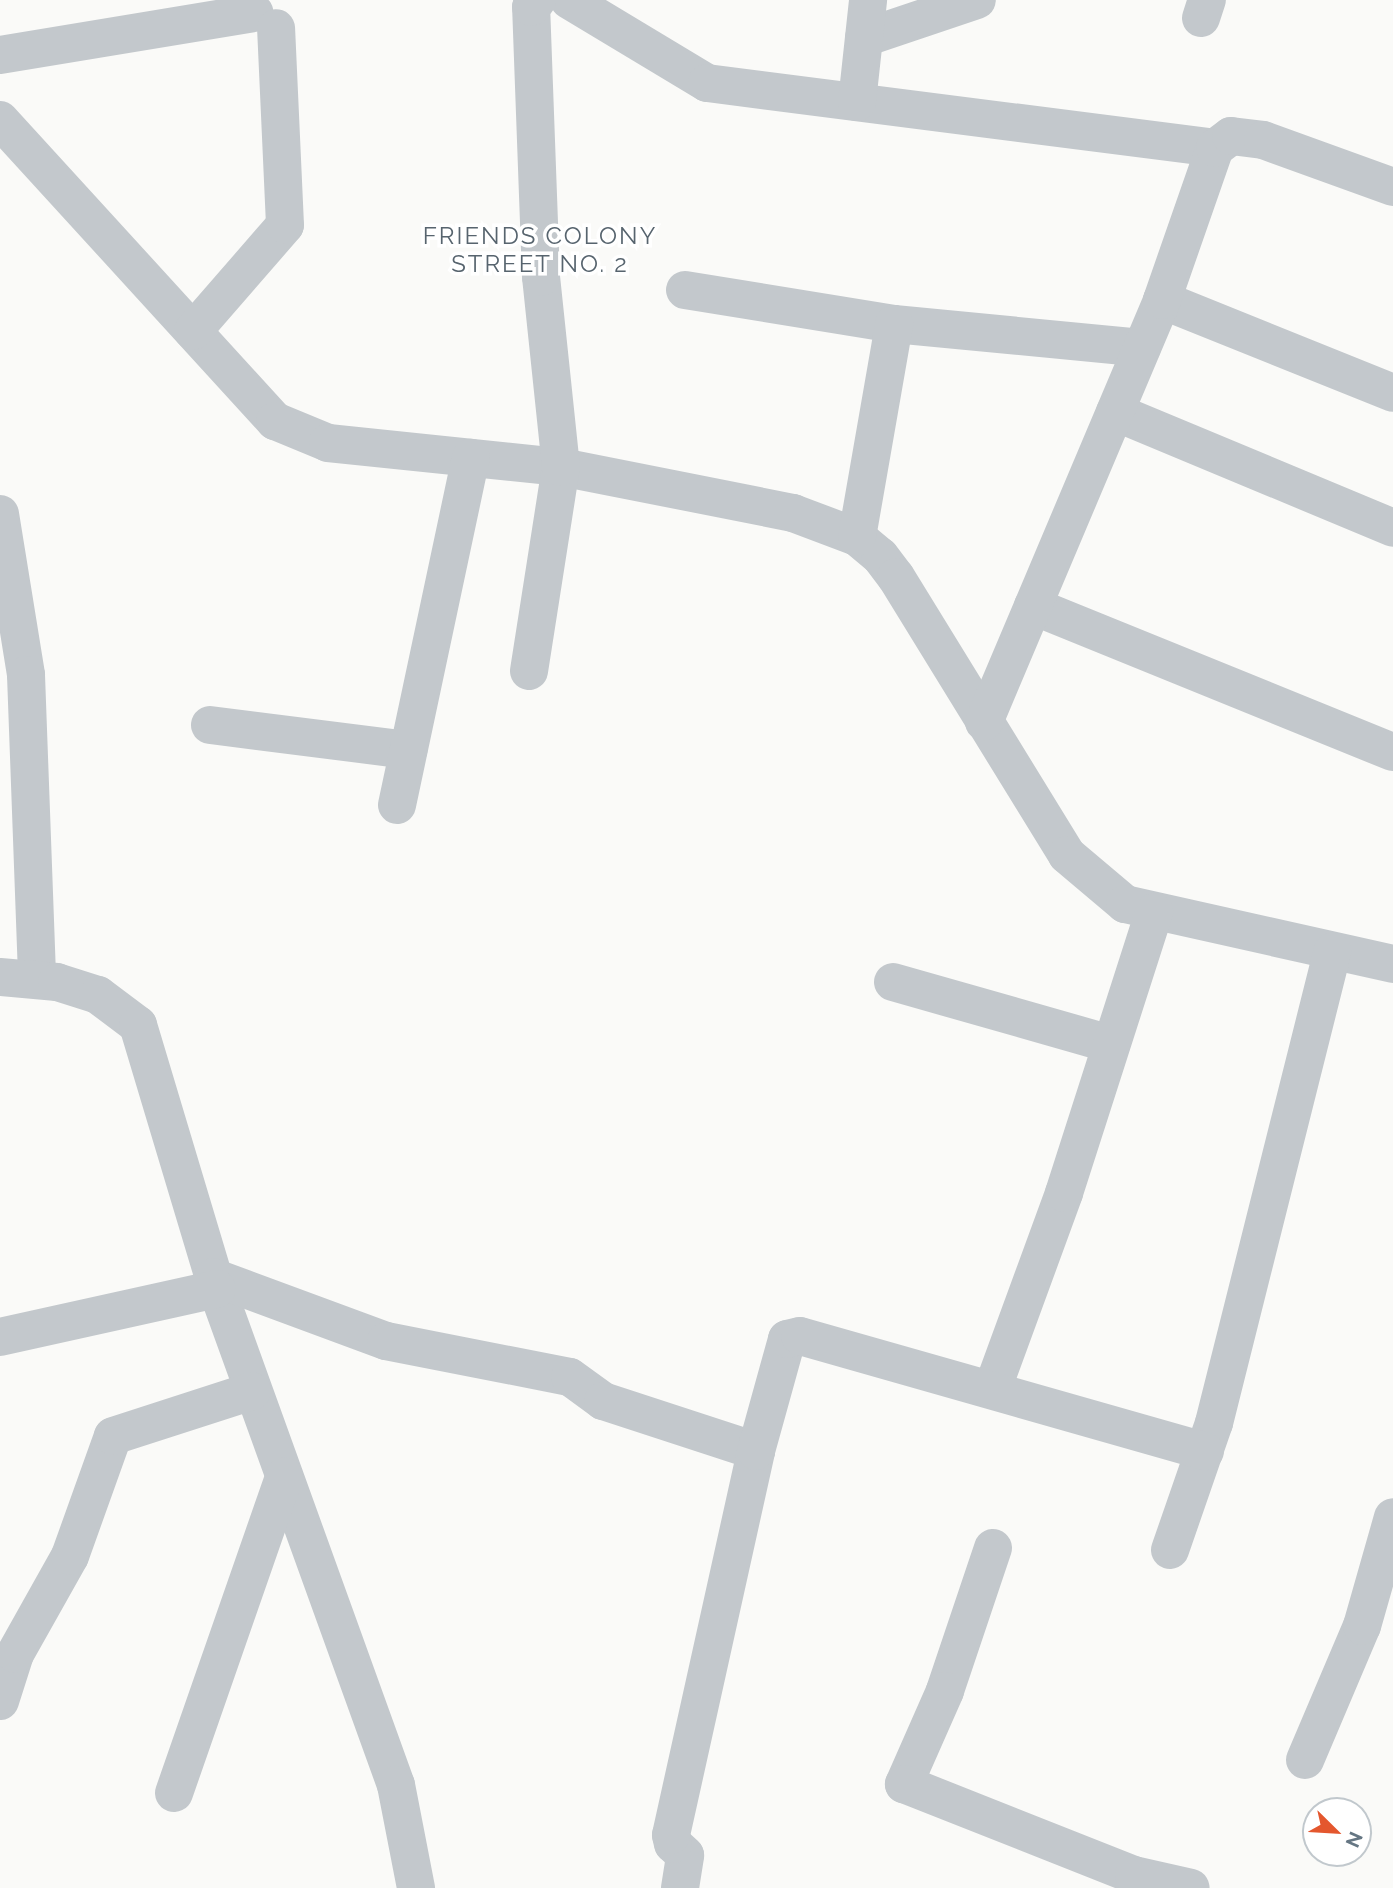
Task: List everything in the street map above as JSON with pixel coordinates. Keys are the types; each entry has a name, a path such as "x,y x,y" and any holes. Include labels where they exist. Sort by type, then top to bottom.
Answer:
{"street":[{"path":"529,671 561,467 541,277 531,7 537,0"},
{"path":"569,0 707,83 1215,148"},
{"path":"857,102 868,0"},
{"path":"864,38 976,0"},
{"path":"0,55 265,20 285,225 192,331"},
{"path":"0,120 275,421 328,443 561,467 793,513 858,537 896,577 1067,855 1125,904 1393,964"},
{"path":"984,722 1162,300 1215,148 1231,136 1263,140 1393,187"},
{"path":"685,290 894,324 1142,348"},
{"path":"1162,300 1393,393"},
{"path":"858,537 894,324"},
{"path":"1115,412 1393,528"},
{"path":"397,805 471,458"},
{"path":"0,514 6,582 26,675 18,979 98,995 138,1025 215,1283 396,1784 421,1885"},
{"path":"1033,606 1393,752"},
{"path":"210,726 408,750"},
{"path":"992,1390 1064,1193 1154,912"},
{"path":"1170,1550 1205,1451 1332,952"},
{"path":"893,982 1111,1044"},
{"path":"0,1338 215,1283 386,1341 570,1377 603,1401 756,1451"},
{"path":"680,1888 685,1856 673,1844 671,1835 756,1451 785,1345 792,1336 1205,1451"},
{"path":"0,1701 15,1654 70,1556 113,1436 252,1391"},
{"path":"174,1793 284,1477"},
{"path":"1305,1760 1362,1626 1393,1517"},
{"path":"993,1548 945,1691 904,1784 1133,1875 1174,1886"}],"district":[{"name":"FRIENDS COLONY STREET NO. 2","path":"540,250"}]}
